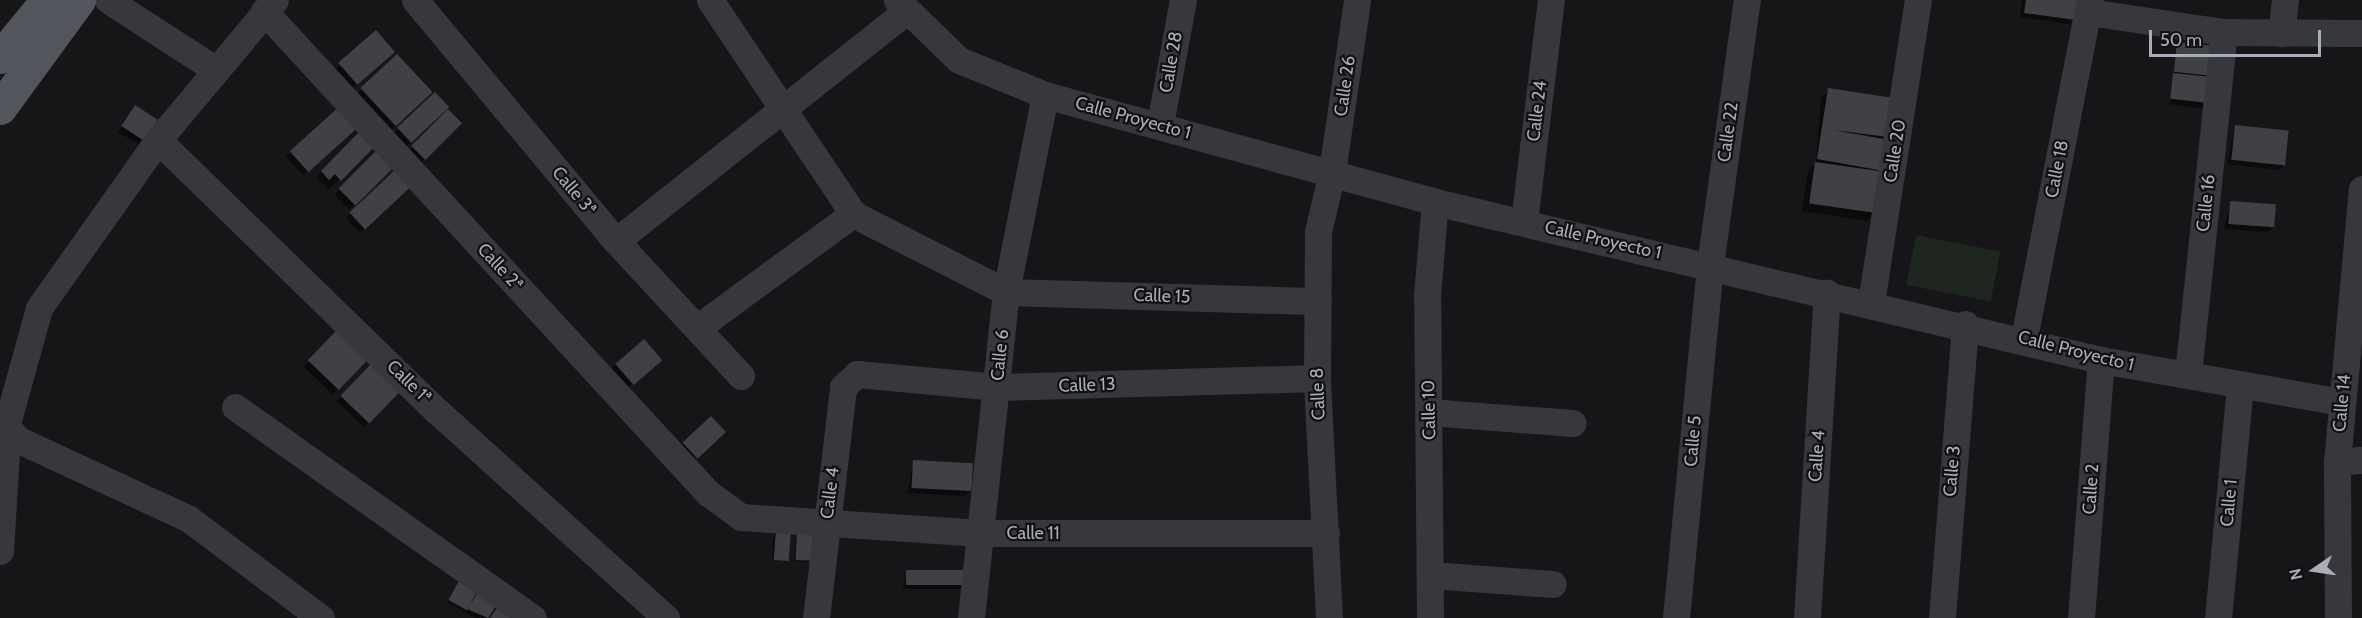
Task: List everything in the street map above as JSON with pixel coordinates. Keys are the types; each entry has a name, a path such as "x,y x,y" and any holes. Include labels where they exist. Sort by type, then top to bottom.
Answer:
{"main road":[{"path":"0,57 47,0"},
{"path":"0,108 79,0"}],"street":[{"path":"108,0 216,70"},
{"name":"Calle 3ª","path":"415,0 616,241 741,376"},
{"path":"710,0 787,108 854,214 1006,292"},
{"name":"Calle 28","path":"1160,124 1183,0"},
{"name":"Calle 26","path":"1332,172 1357,0"},
{"name":"Calle 24","path":"1524,222 1551,0"},
{"name":"Calle 22","path":"1710,264 1747,0"},
{"name":"Calle 20","path":"1871,303 1918,0"},
{"path":"2281,33 2285,0"},
{"path":"0,551 3,479 11,432 8,420 39,308 158,140 270,6"},
{"name":"Calle 2ª","path":"270,6 708,493 741,517"},
{"path":"616,241 787,108 901,6"},
{"name":"Calle Proyecto 1","path":"901,6 959,60 1046,95 1160,124 1435,202 1965,324 2101,360 2188,374 2240,387 2341,402"},
{"path":"2089,6 2224,32 2362,33"},
{"name":"Calle 18","path":"2024,338 2089,6"},
{"name":"Calle 16","path":"2188,374 2224,32"},
{"name":"Calle 6","path":"971,618 1006,292 1046,95"},
{"name":"Calle 1ª","path":"158,140 437,411 661,617"},
{"name":"Calle 8","path":"1329,618 1317,378 1318,232 1332,172"},
{"name":"Calle 14","path":"2338,618 2350,461 2341,402 2362,189"},
{"name":"Calle 10","path":"1430,618 1429,247 1435,202"},
{"path":"696,328 854,214"},
{"name":"Calle 5","path":"1676,618 1710,264"},
{"name":"Calle 15","path":"1006,292 1318,301"},
{"name":"Calle 4","path":"1807,618 1827,293"},
{"name":"Calle 3","path":"1942,618 1965,324"},
{"name":"Calle 2","path":"2081,618 2101,360"},
{"name":"Calle 4","path":"816,618 843,387 857,374"},
{"name":"Calle 13","path":"857,374 997,387 1317,378"},
{"name":"Calle 1","path":"2218,618 2240,387"},
{"path":"235,406 533,618"},
{"path":"1429,412 1573,423"},
{"path":"11,432 19,440 189,519 321,618"},
{"name":"Calle 11","path":"741,517 826,525 981,533 1326,532"},
{"path":"1430,575 1553,584"}],"shaded area":[{"path":"1916,235 2000,251 1991,301 1906,285"}],"building":[{"path":"2026,0 2079,0 2076,20 2024,13"},
{"path":"376,30 395,52 357,85 338,63"},
{"path":"2177,42 2214,46 2211,76 2174,72"},
{"path":"397,54 432,92 396,126 360,88"},
{"path":"2173,73 2210,77 2207,103 2170,99"},
{"path":"1828,88 1893,98 1888,137 1833,130 1889,140 1884,171 1817,159"},
{"path":"435,92 449,107 411,143 397,127"},
{"path":"135,105 158,120 144,141 121,126"},
{"path":"341,105 360,126 308,172 290,151"},
{"path":"448,109 462,123 425,160 411,146"},
{"path":"2235,125 2289,131 2285,165 2231,160"},
{"path":"360,131 375,146 341,181 335,174 329,180 321,171"},
{"path":"376,151 393,168 355,205 339,188"},
{"path":"1815,162 1882,171 1876,213 1809,204"},
{"path":"394,171 410,188 365,229 349,213"},
{"path":"2230,201 2276,204 2274,227 2228,224"},
{"path":"337,330 368,360 339,390 308,360"},
{"path":"644,339 662,360 634,385 615,364"},
{"path":"371,364 400,392 369,423 340,396"},
{"path":"711,416 726,432 697,459 682,443"},
{"path":"913,460 973,463 971,491 912,488"},
{"path":"776,528 791,529 789,561 774,560"},
{"path":"797,532 814,533 813,561 796,560"},
{"path":"906,570 970,570 970,585 906,585"},
{"path":"460,579 478,589 467,610 448,600"},
{"path":"479,591 498,603 488,618 467,609"},
{"path":"500,604 519,618 490,618"}]}
